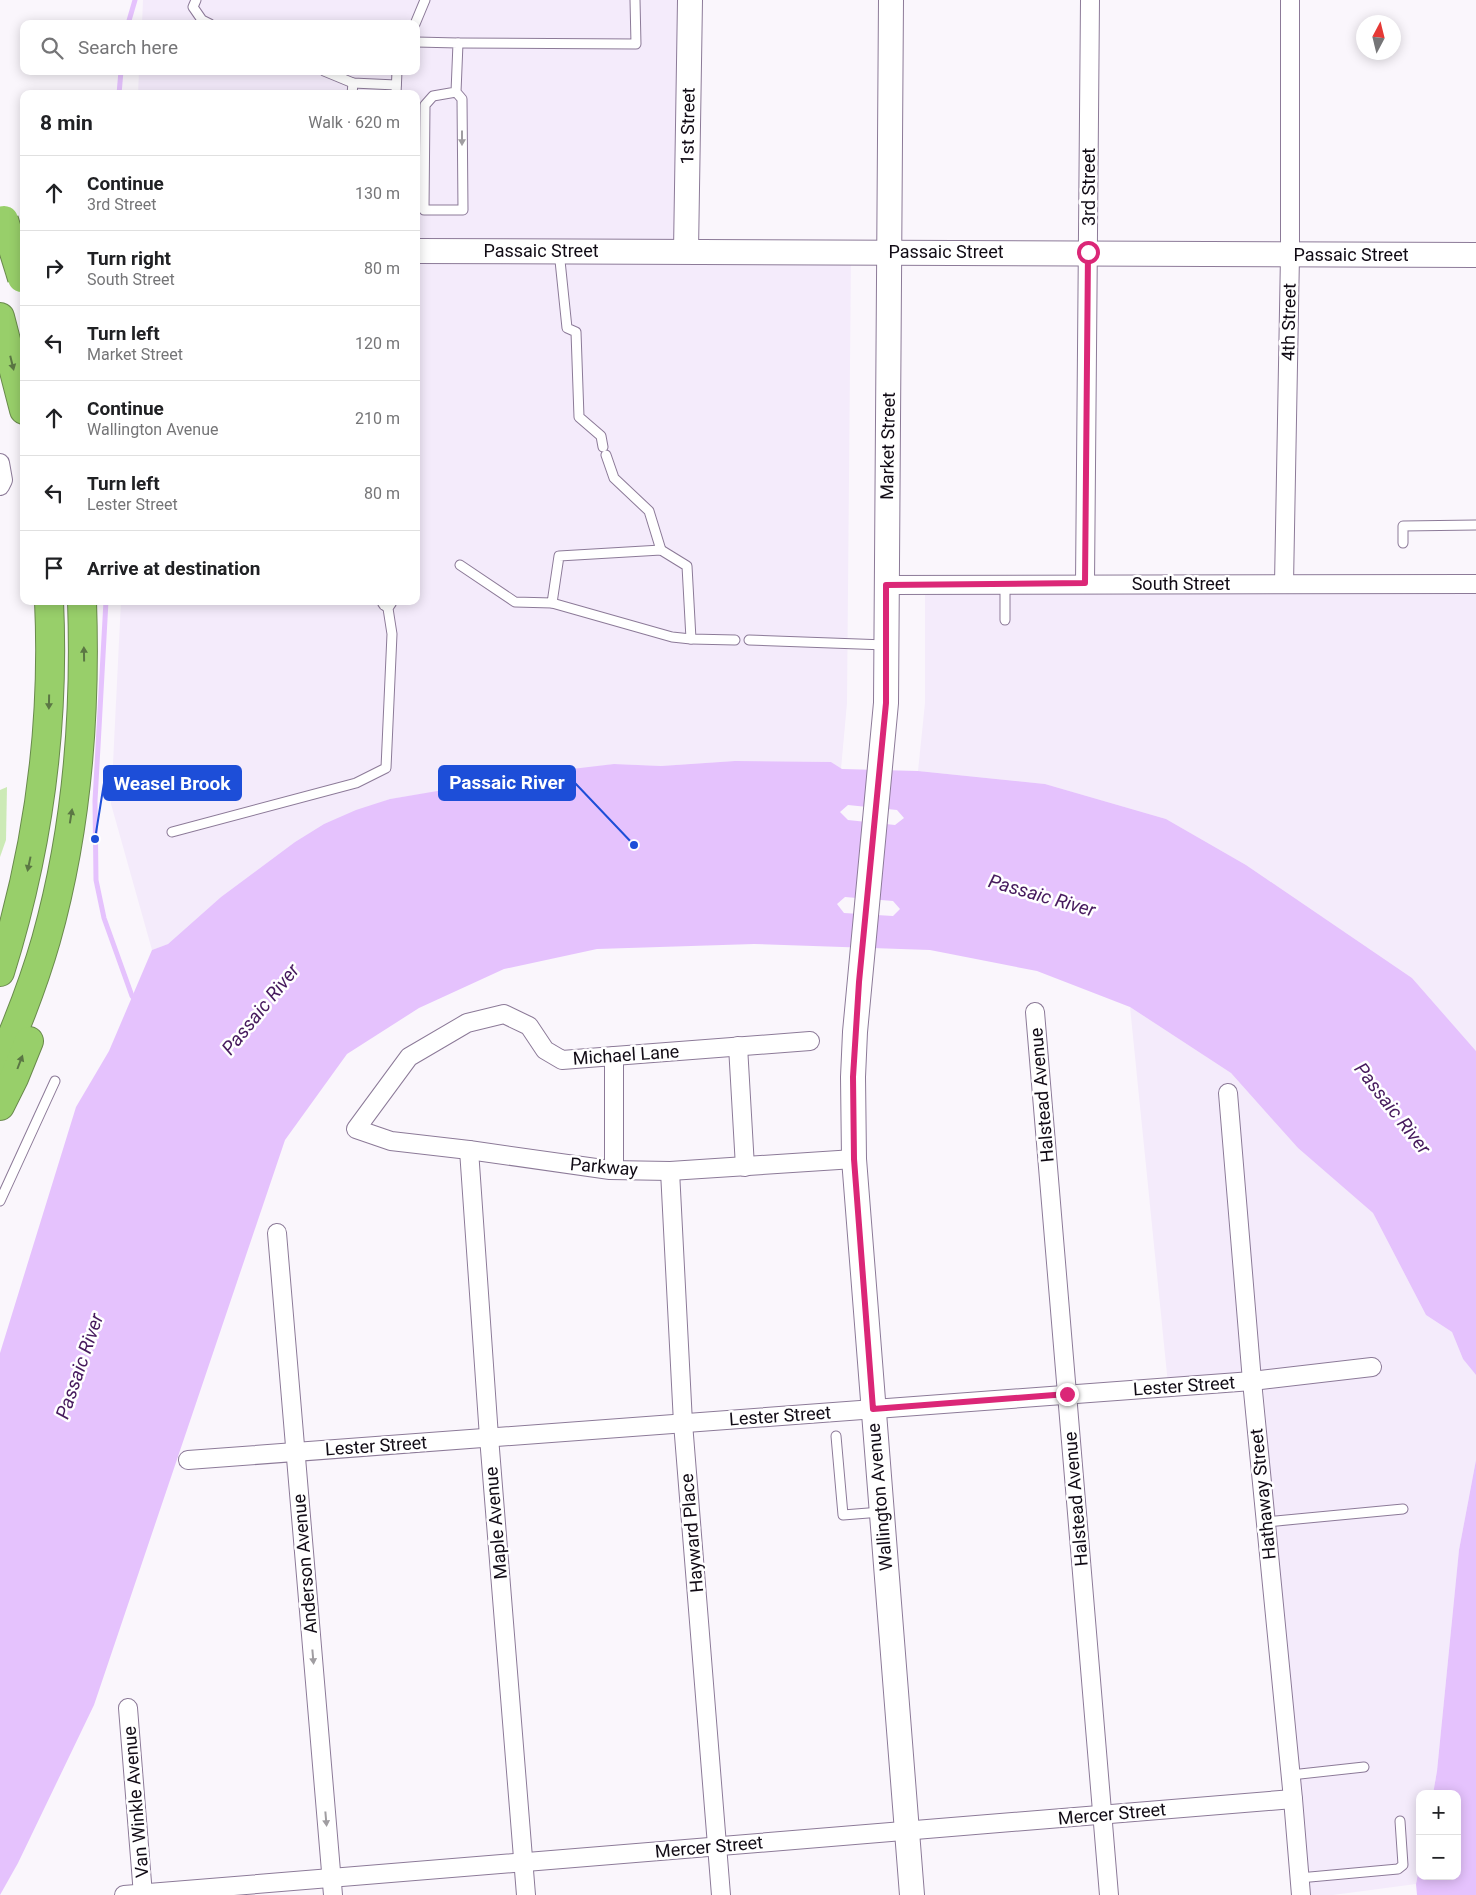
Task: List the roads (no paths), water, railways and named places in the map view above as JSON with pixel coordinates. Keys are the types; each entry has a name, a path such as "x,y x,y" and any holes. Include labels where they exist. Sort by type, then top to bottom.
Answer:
{"highway":[{"path":"2,215 20,263"},
{"path":"0,317 20,394"},
{"path":"0,972 24,888 41,800 49,712 49,605"},
{"path":"0,1106 14,1078 30,1036 44,991 55,944 82,715 84,668 82,605"},
{"path":"0,1064 31,986 46,939 66,850"}],"street":[{"name":"1st Street","path":"686,251 690,0"},
{"name":"Market Street","path":"868,890 886,703 891,0"},
{"name":"3rd Street","path":"1085,583 1090,0"},
{"name":"4th Street","path":"1284,584 1290,255 1290,0"},
{"name":"Passaic Street","path":"420,251 1088,252 1476,255"},
{"path":"0,258 20,269"},
{"path":"0,463 3,480 0,486"},
{"name":"South Street","path":"886,585 1085,583 1476,584"},
{"name":"Wallington Avenue","path":"868,890 859,982 853,1077 854,1159 912,1895"},
{"name":"Halstead Avenue","path":"1035,1012 1109,1895"},
{"name":"Michael Lane","path":"356,1129 410,1057 467,1023 504,1014 529,1026 545,1050 562,1060 810,1041"},
{"path":"738,1046 745,1167"},
{"path":"614,1056 614,1170"},
{"name":"Hathaway Street","path":"1228,1092 1252,1381 1291,1775 1300,1886"},
{"name":"Parkway","path":"356,1129 391,1141 614,1170 670,1171 854,1159"},
{"name":"Maple Avenue","path":"469,1150 489,1437 526,1895"},
{"name":"Hayward Place","path":"670,1171 682,1423 721,1895"},
{"name":"Anderson Avenue","path":"277,1233 332,1887"},
{"name":"Lester Street","path":"188,1460 1252,1381 1372,1367"},
{"name":"Van Winkle Avenue","path":"128,1708 143,1894"},
{"name":"Mercer Street","path":"124,1895 332,1887 524,1862 1293,1799"}],"lane":[{"path":"196,0 193,8 202,20"},
{"path":"416,20 424,0"},
{"path":"420,42 636,44 635,0"},
{"path":"456,92 433,96 425,105 424,210 463,210 462,99 456,92 458,43"},
{"path":"334,75 353,83 396,90 397,75"},
{"path":"352,90 353,83"},
{"path":"559,251 567,328 576,332 579,417 601,436 614,478 650,511 661,550"},
{"path":"1403,543 1403,526 1476,524"},
{"path":"552,603 559,556 661,550 687,566 691,639"},
{"path":"460,565 515,602 552,603 672,638 734,640"},
{"path":"1005,584 1005,620"},
{"path":"172,832 356,783 386,768 392,634 388,605"},
{"path":"749,640 886,645"},
{"path":"0,1201 55,1082"},
{"path":"836,1436 843,1515 881,1512"},
{"path":"1266,1522 1403,1508"},
{"path":"1291,1775 1364,1767"},
{"path":"1300,1886 1398,1869 1402,1865 1400,1821"}],"water":[{"path":"735,761 831,762 842,769 918,771 1045,784 1166,819 1246,865 1412,978 1476,1051 1476,1375 1463,1359 1452,1332 1426,1315 1373,1213 1298,1148 1231,1073 1130,1007 1037,971 930,950 754,944 597,949 504,969 419,1008 347,1054 285,1140 94,1705 18,1863 0,1895 0,1353 76,1107 109,1051 152,950 168,944 221,897 295,842 324,824 356,810 390,799 555,771 614,764 661,766","holes":["848,805 897,810 904,818 895,825 848,820 840,812","845,897 893,901 900,909 893,916 844,913 837,904"]},
{"path":"1476,1460 1476,1895 1417,1895 1417,1880 1461,1880 1461,1790 1434,1790 1459,1550"}],"waterway":[{"path":"129,20 135,0"},
{"path":"119,90 121,75"},
{"path":"106,605 95,801 96,880 104,918 132,996 136,1001"}],"place":[{"name":"Weasel Brook","path":"95,839"},
{"name":"Passaic River","path":"634,845"}]}
